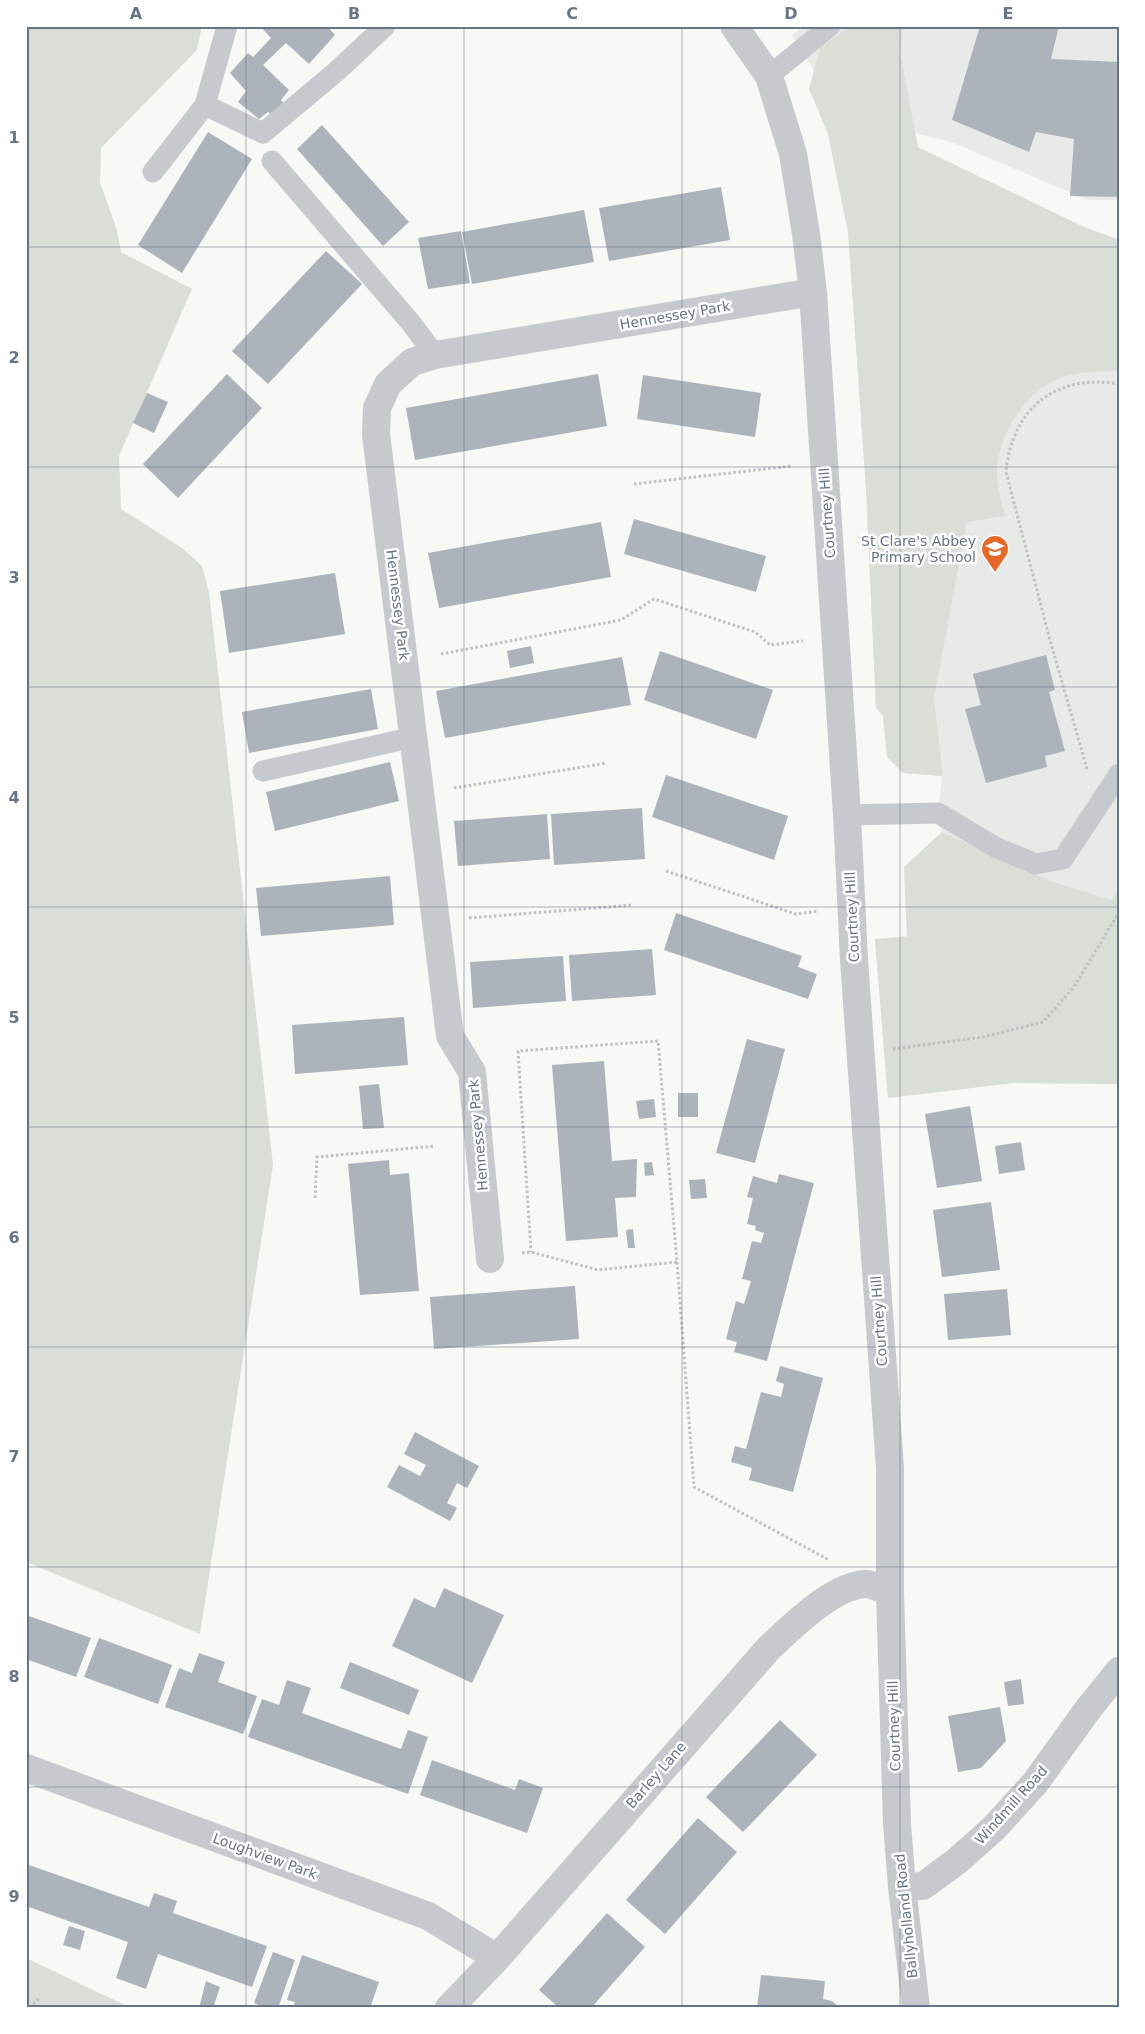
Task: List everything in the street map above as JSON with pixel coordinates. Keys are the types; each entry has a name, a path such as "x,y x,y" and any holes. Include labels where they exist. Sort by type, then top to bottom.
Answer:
{"street":[{"name":"Courtney Hill","path":"734,26 769,76 793,154 813,292 847,815 860,1053 890,1468 890,1592 897,1824"},
{"name":"Hennessey Park","path":"490,1259 472,1072 450,1036 376,434 377,408 388,384 412,362 435,355 813,292"},
{"name":"Barley Lane","path":"449,2008 497,1958 769,1648 814,1607 849,1588 868,1584 890,1592"},
{"name":"Windmill Road","path":"902,1887 923,1886 957,1861 994,1828 1035,1783 1119,1671"},
{"name":"Loughview Park","path":"26,1768 428,1916 497,1958"},
{"name":"Ballyholland Road","path":"897,1824 916,2008"}],"lane":[{"path":"153,172 205,105 227,26"},
{"path":"205,105 263,133 337,71 385,26"},
{"path":"769,76 830,26"},
{"path":"272,161 412,323 435,355"},
{"path":"263,771 414,738"},
{"path":"847,815 938,813 995,848 1036,864 1063,858 1119,774"}],"path":[{"path":"1087,770 1050,640 1006,472 1008,451 1015,431 1027,413 1043,398 1061,388 1082,382 1101,381 1119,384"},
{"path":"634,484 794,466"},
{"path":"441,654 621,620 654,599 755,632 770,644 806,640"},
{"path":"446,790 607,763"},
{"path":"666,871 796,914 822,911"},
{"path":"468,918 633,905"},
{"path":"860,1053 983,1036 1043,1022 1074,987 1119,912"},
{"path":"531,1252 518,1051 658,1041 694,1487 835,1563"},
{"path":"316,1198 317,1157 435,1146"},
{"path":"490,1259 531,1252 598,1270 677,1262"},
{"path":"30,2008 40,1997"}],"shaded area":[{"path":"26,26 202,26 197,50 101,148 100,182 117,230 121,252 192,289 119,456 121,509 182,548 202,566 209,592 273,1165 200,1634 26,1562"},
{"path":"806,26 1119,26 1119,200 1088,200 954,143 841,114 792,35"},
{"path":"850,26 902,26 901,57 918,147 1082,226 1119,240 1119,371 1088,372 1065,376 1045,386 1033,395 1014,419 1001,448 997,478 1005,516 967,522 934,698 943,776 903,773 887,757 883,716 876,708 866,489 848,232 828,134 809,89 820,48"},
{"name":"St Clare's Abbey Primary School","path":"828,134 1119,240 1119,1084 1013,1083 888,1098 875,939 907,936 904,867 942,832 938,813 942,776 903,773 887,757 883,716 876,708 866,489 848,232"},
{"path":"942,832 1053,882 1111,900 1119,888 1119,1084 1013,1083 888,1098 875,939 907,937 904,867"},
{"path":"26,1958 131,2008 26,2008"}],"building":[{"path":"260,26 327,26 335,35 309,64 286,43 263,65 289,90 281,100 286,106 273,116 268,112 259,119 238,102 246,91 230,73 248,53 253,57 271,38"},
{"path":"980,26 1059,26 1051,59 1119,62 1119,197 1070,196 1074,139 1036,132 1029,152 952,120"},
{"path":"322,125 409,222 383,246 297,149"},
{"path":"208,132 252,159 182,273 138,245"},
{"path":"721,187 730,240 609,261 599,208"},
{"path":"584,210 594,262 472,284 462,232"},
{"path":"461,231 470,283 428,289 418,238"},
{"path":"326,251 362,284 268,384 232,351"},
{"path":"227,374 262,408 178,498 143,464"},
{"path":"598,374 607,426 415,460 406,408"},
{"path":"643,375 761,393 755,437 637,419"},
{"path":"147,393 168,402 154,433 133,423"},
{"path":"634,519 766,556 756,592 624,554"},
{"path":"601,522 611,577 439,608 428,553"},
{"path":"335,573 345,634 229,653 220,591"},
{"path":"531,646 534,663 510,668 507,651"},
{"path":"660,651 773,690 756,739 644,700"},
{"path":"1046,655 1055,690 1049,692 1065,751 1045,756 1047,767 986,783 965,709 981,705 973,674"},
{"path":"622,657 631,705 445,738 436,691"},
{"path":"371,689 378,729 249,753 242,712"},
{"path":"390,762 399,801 275,831 266,792"},
{"path":"666,775 788,816 774,860 652,817"},
{"path":"642,808 645,859 554,865 551,814"},
{"path":"547,814 550,859 458,866 454,821"},
{"path":"390,876 394,925 261,936 256,888"},
{"path":"676,913 802,956 798,967 817,974 808,999 664,950"},
{"path":"652,949 656,995 572,1001 569,955"},
{"path":"563,956 566,1001 473,1008 470,962"},
{"path":"404,1017 408,1065 295,1074 292,1025"},
{"path":"747,1039 785,1049 755,1163 716,1153"},
{"path":"604,1061 612,1161 637,1159 636,1197 615,1198 618,1237 566,1241 552,1065"},
{"path":"379,1084 384,1128 363,1129 359,1086"},
{"path":"678,1093 698,1093 698,1117 678,1117"},
{"path":"654,1099 656,1117 639,1119 636,1101"},
{"path":"970,1106 982,1181 937,1188 925,1114"},
{"path":"1021,1142 1025,1170 999,1174 995,1146"},
{"path":"389,1160 390,1175 409,1173 419,1291 360,1295 348,1164"},
{"path":"652,1162 654,1175 645,1176 644,1163"},
{"path":"779,1174 814,1183 767,1361 734,1352 737,1342 726,1339 736,1301 744,1304 751,1281 742,1279 752,1241 761,1243 764,1233 755,1230 756,1226 747,1224 753,1198 747,1197 753,1176 777,1183"},
{"path":"705,1179 707,1198 691,1199 689,1180"},
{"path":"991,1202 1000,1270 942,1277 933,1210"},
{"path":"633,1229 635,1248 628,1248 626,1230"},
{"path":"575,1286 579,1339 434,1349 430,1297"},
{"path":"1007,1289 1011,1335 948,1340 944,1294"},
{"path":"780,1366 823,1378 793,1492 749,1480 752,1468 731,1462 735,1446 746,1449 761,1392 781,1397 784,1384 776,1381"},
{"path":"415,1432 479,1466 467,1488 457,1483 447,1503 457,1508 450,1521 387,1487 399,1465 420,1476 426,1465 404,1454"},
{"path":"444,1588 504,1615 472,1683 392,1646 414,1598 435,1608"},
{"path":"26,1615 91,1638 76,1677 26,1659"},
{"path":"99,1638 172,1665 158,1704 84,1677"},
{"path":"199,1653 225,1662 218,1682 257,1696 243,1734 165,1707 179,1668 192,1673"},
{"path":"350,1662 419,1690 409,1715 340,1688"},
{"path":"1021,1679 1024,1704 1008,1706 1004,1682"},
{"path":"287,1680 311,1688 302,1713 401,1749 408,1730 428,1737 408,1794 248,1737 262,1699 279,1705"},
{"path":"1000,1707 1006,1741 981,1768 958,1772 948,1716"},
{"path":"780,1720 817,1755 743,1832 706,1797"},
{"path":"432,1760 515,1790 519,1779 543,1788 527,1833 420,1795"},
{"path":"698,1818 737,1852 665,1934 626,1900"},
{"path":"26,1864 149,1907 154,1893 177,1901 173,1913 267,1946 252,1987 158,1954 146,1989 116,1978 128,1942 26,1906"},
{"path":"607,1913 645,1947 591,2008 559,2008 539,1990"},
{"path":"69,1926 85,1931 80,1950 63,1945"},
{"path":"273,1952 295,1960 278,2008 266,2008 254,2003"},
{"path":"302,1955 379,1982 370,2008 293,2008 295,2002 287,2000"},
{"path":"761,1975 825,1981 823,1999 832,2001 840,2008 757,2008"},
{"path":"206,1981 220,1987 213,2008 199,2008"}],"place":[{"name":"St Clare's Abbey Primary School","path":"995,573"}]}
